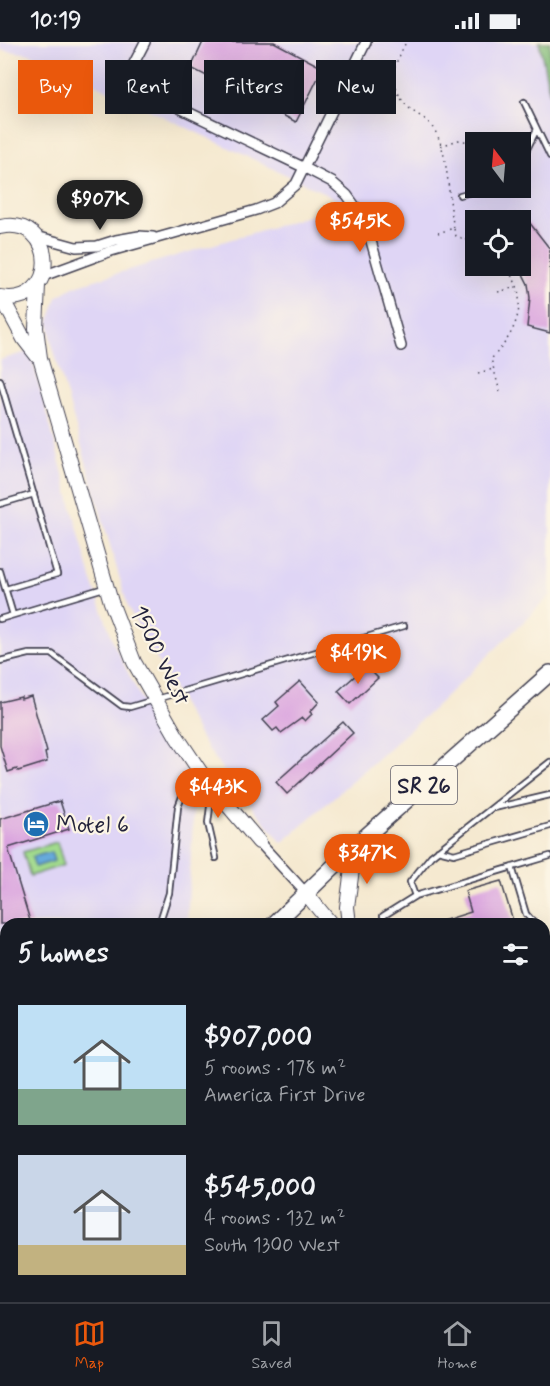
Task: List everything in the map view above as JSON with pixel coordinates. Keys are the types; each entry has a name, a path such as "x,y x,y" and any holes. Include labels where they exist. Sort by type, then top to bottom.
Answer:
{"main road":[{"name":"SR 26","path":"280,918 355,846 550,673"}],"street":[{"path":"136,60 145,42"},
{"path":"1,297 22,296 40,280 111,251 274,203 296,184 366,42"},
{"path":"192,114 332,182 347,195 365,220 401,346"},
{"path":"0,219 26,229 36,236 76,247 97,246 139,236 161,237"},
{"path":"0,227 15,225"},
{"name":"1500 West","path":"36,236 42,245 46,266 40,280 36,318 40,358 106,587 134,662 212,788 327,918"},
{"name":"1500 West","path":"1,297 24,339 40,358"},
{"path":"348,918 347,907 355,846"}],"lane":[{"path":"524,102 550,156"},
{"path":"531,141 537,129"},
{"path":"460,195 465,194"},
{"path":"0,380 57,574 6,590"},
{"path":"0,504 34,494"},
{"path":"0,571 13,615"},
{"path":"0,619 106,587"},
{"path":"0,661 29,654 52,654 122,706 137,706 404,626"},
{"path":"415,896 410,882 431,856 550,762"},
{"path":"161,918 169,893 178,807 185,789 203,776"},
{"path":"212,788 208,823 216,858"},
{"path":"491,808 550,795"},
{"path":"438,850 454,854 550,826"},
{"path":"384,918 383,916 415,896 550,856"},
{"path":"512,867 526,914 530,918"}],"path":[{"path":"396,65 405,44"},
{"path":"396,85 407,107 434,128 444,154 456,236 465,239"},
{"path":"441,146 458,140 465,141"},
{"path":"438,233 454,228"},
{"path":"500,392 491,359 503,347 514,328 517,313 517,287 511,276"},
{"path":"498,292 517,287"},
{"path":"478,373 494,369"}],"shaded area":[{"path":"0,42 539,42 550,95 550,596 432,710 282,843 230,780 203,742 128,607 52,344 49,322 57,297 75,286 342,206 331,196 158,114 192,114 192,60 105,60 105,89 93,83 93,60 44,60 31,54 0,50"},
{"path":"30,351 91,578 114,644 140,697 195,785 187,918 0,918 0,360"}],"green space":[{"path":"539,42 550,42 550,95"},
{"path":"57,842 64,865 30,876 23,852"}],"water":[{"path":"51,852 54,861 35,867 32,857"}],"building":[{"path":"203,42 274,42 316,64 316,82 304,106 304,60 204,60 204,75 192,69"},
{"path":"280,114 300,114 296,122"},
{"path":"531,225 550,249 550,333 527,327 530,298 524,276 531,276"},
{"path":"366,666 378,678 350,704 338,691"},
{"path":"300,681 319,702 305,721 302,718 281,733 277,728 273,731 263,720 279,706 276,702"},
{"path":"31,696 47,752 45,753 47,762 8,772 0,746 0,702"},
{"path":"343,722 353,733 287,794 276,782"},
{"path":"60,801 69,829 8,848 29,918 0,918 0,819"},
{"path":"501,881 512,918 452,918 471,912 465,891"}],"place":[{"name":"Motel 6","path":"36,824"}]}
